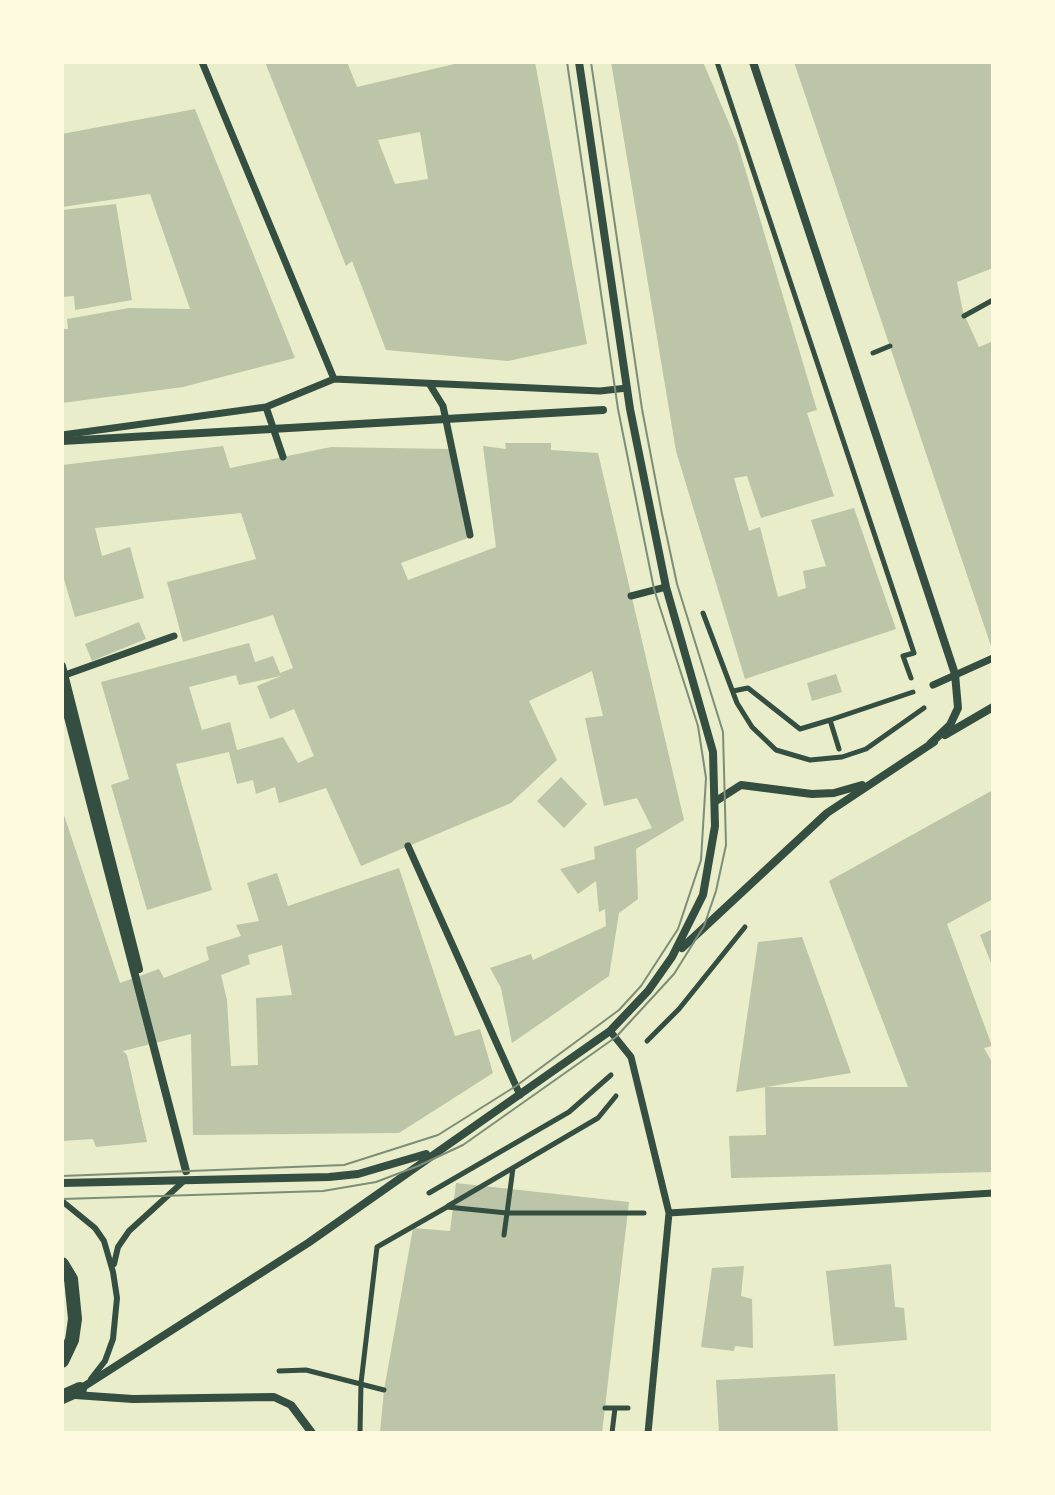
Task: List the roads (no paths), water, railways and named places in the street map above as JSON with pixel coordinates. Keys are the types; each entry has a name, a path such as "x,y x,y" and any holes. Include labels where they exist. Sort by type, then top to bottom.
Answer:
{"street":[{"path":"202,62 334,379"},
{"path":"62,1397 80,1389 308,1243 434,1151 610,1031 648,991 672,957 703,895 711,861 716,801 713,752 666,587 627,388 579,62"},
{"path":"753,62 955,674 958,708 950,725 930,744"},
{"path":"62,438 266,407 334,379 600,391 627,388"},
{"path":"430,385 443,406 470,535"},
{"path":"266,407 283,457"},
{"path":"62,438 603,410"},
{"path":"631,596 666,587"},
{"path":"140,973 63,671 174,636"},
{"path":"933,685 993,658"},
{"path":"62,694 186,1175"},
{"path":"672,957 827,813 866,784 993,707"},
{"path":"716,801 741,785 823,794 866,784"},
{"path":"408,846 520,1095"},
{"path":"610,1031 631,1057 669,1213 648,1433"},
{"path":"158,1044 186,1175"},
{"path":"62,1183 186,1175 329,1177 358,1174 434,1151"},
{"path":"669,1213 993,1193"},
{"path":"62,1264 71,1279 75,1319 72,1340 62,1361"},
{"path":"62,1397 274,1397 291,1405 312,1433"}],"lane":[{"path":"113,1272 118,1247 129,1231 186,1175"},
{"path":"62,1201 95,1228 104,1241 117,1298 113,1339 100,1368 80,1389"}],"tram line":[{"path":"62,1176 344,1165 438,1135 516,1086 619,1010 641,986 678,929 701,860 706,778 698,726 654,589 618,409 567,62"},
{"path":"62,1199 323,1191 376,1182 418,1166 463,1145 616,1037 674,974 704,926 716,891 726,845 723,732 677,584 662,514 642,409 591,62"}]}
